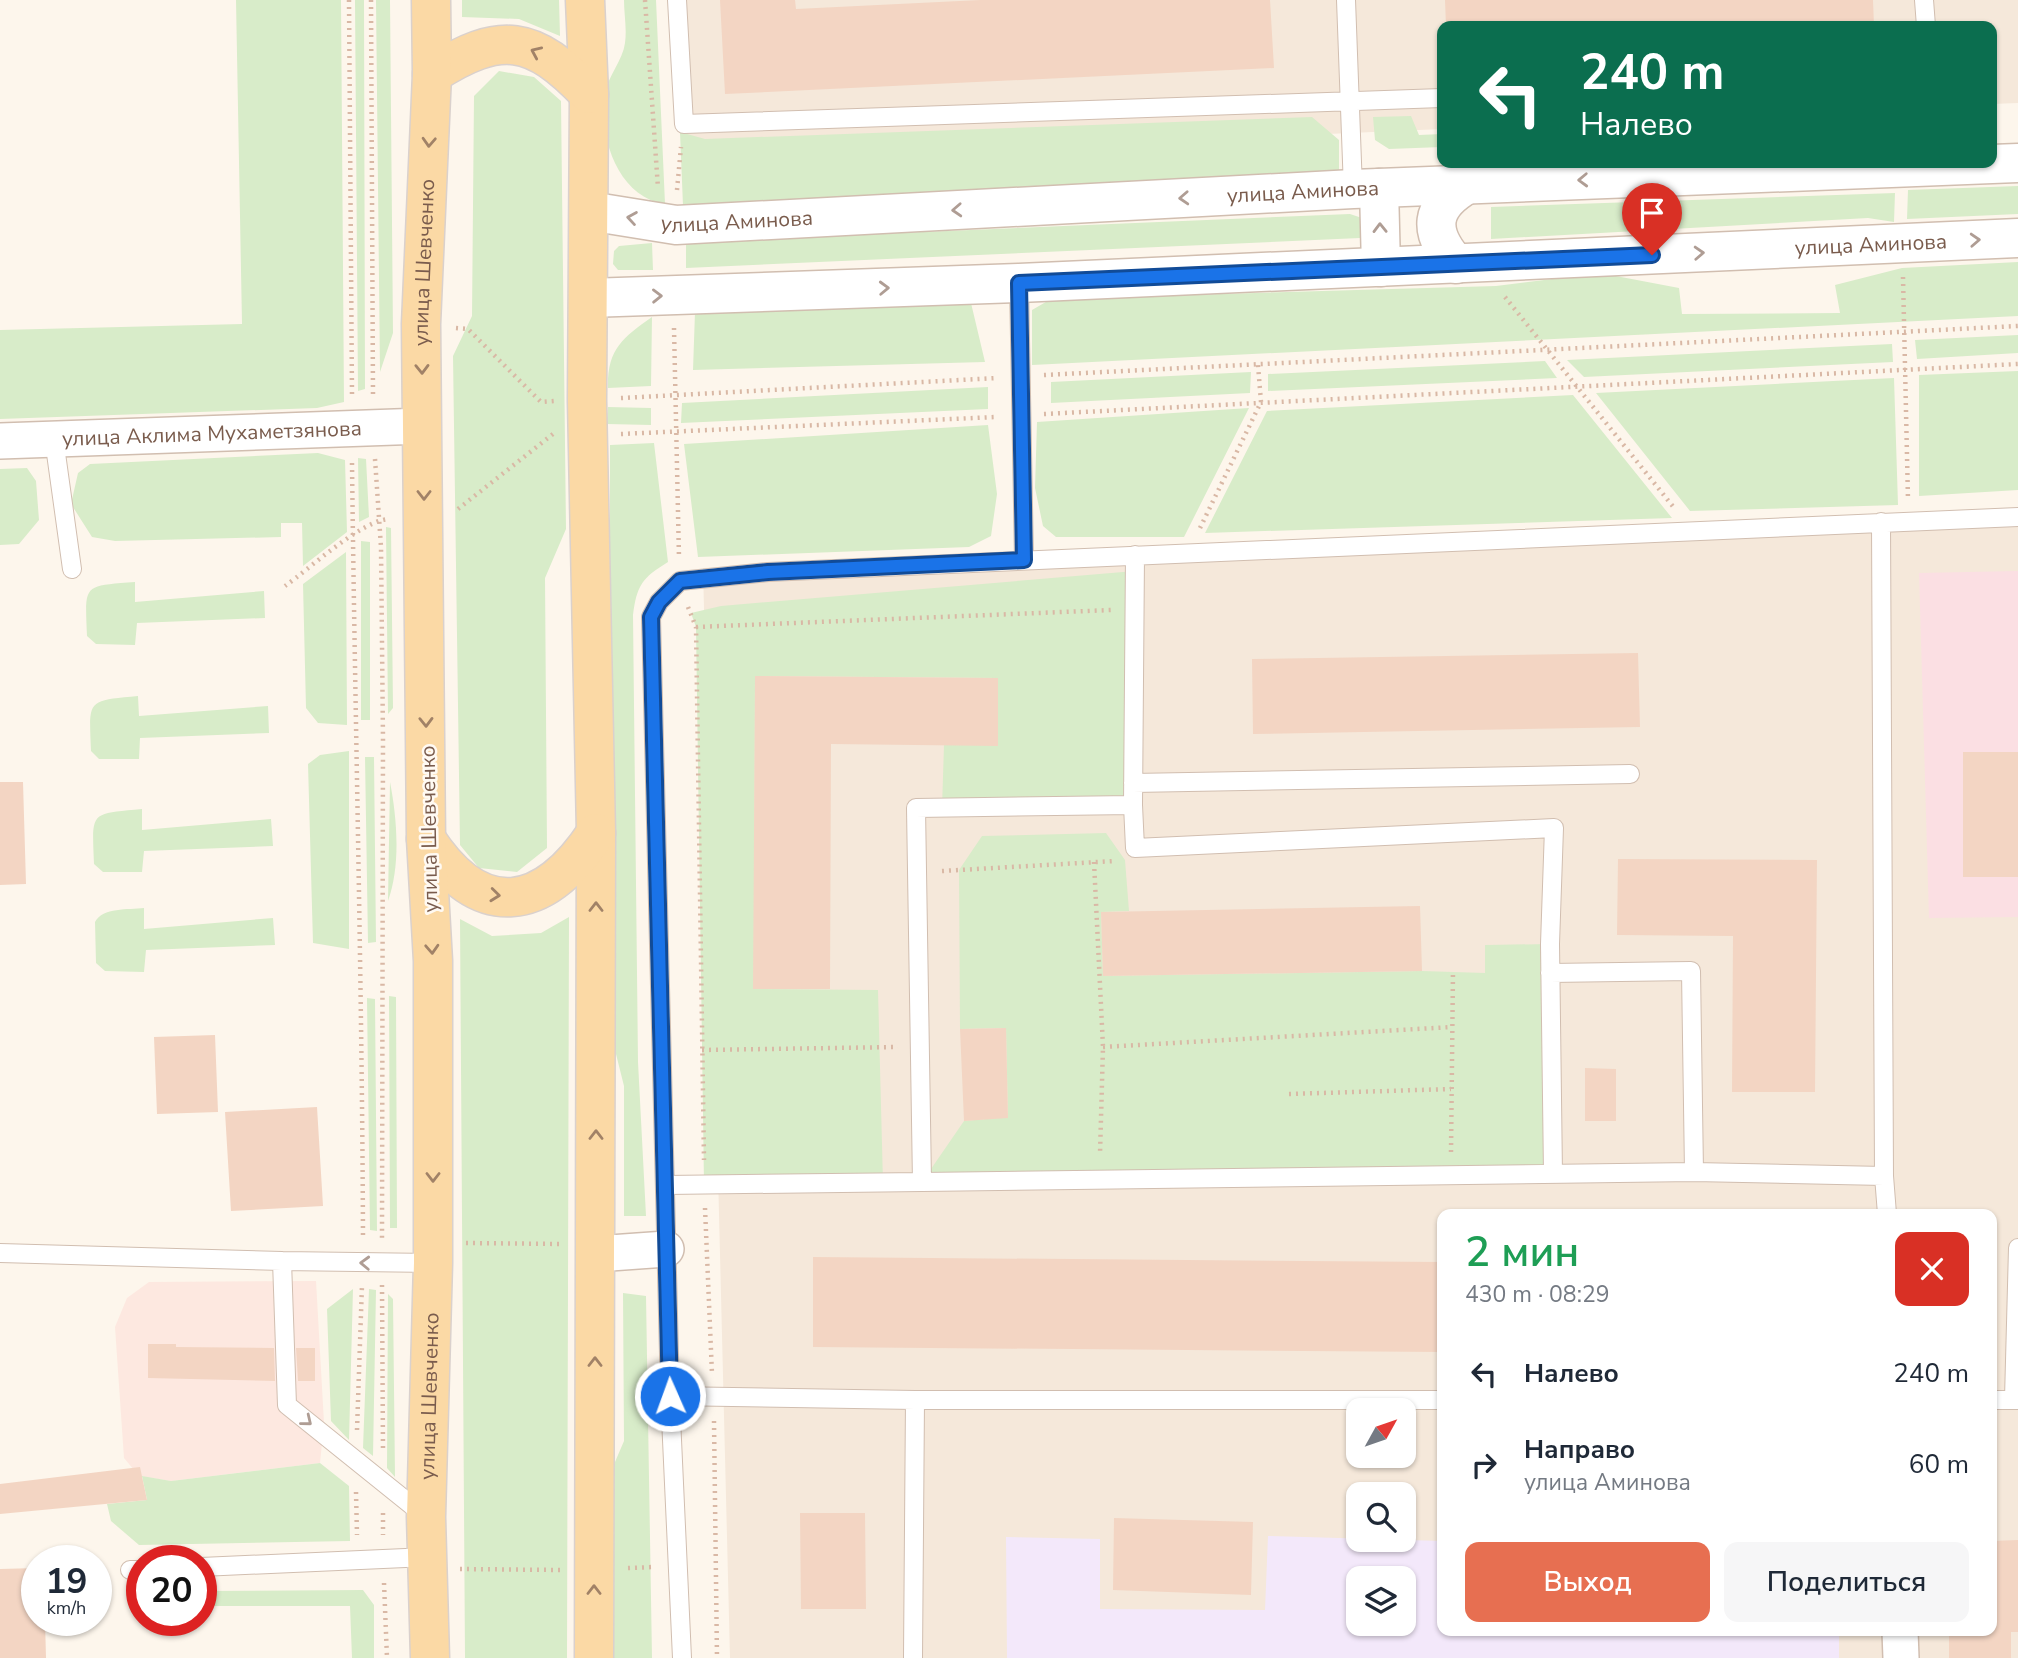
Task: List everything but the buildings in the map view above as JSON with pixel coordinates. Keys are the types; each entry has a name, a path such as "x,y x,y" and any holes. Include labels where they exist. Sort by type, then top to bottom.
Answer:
{"main road":[{"name":"улица Шевченко","path":"430,1658 426,1517 433,1253 433,961 426,839 421,324 432,74 431,0"},
{"path":"585,0 589,94 587,401 596,833 594,1658"},
{"path":"432,74 481,47 515,44 539,52 565,69 589,94"},
{"path":"426,839 442,863 462,883 483,894 510,897 535,893 556,879 579,859 596,833"}],"street":[{"name":"улица Аминова","path":"1997,163 2018,163"},
{"name":"улица Аминова","path":"589,211 676,225 1366,189 1845,168"},
{"path":"1456,264 1441,247 1436,223 1445,198 1466,185"},
{"path":"1366,189 1381,267"},
{"name":"улица Аминова","path":"589,298 1019,283 2018,239"},
{"name":"улица Аклима Мухаметзянова","path":"0,440 423,426"},
{"path":"596,1249 666,1250"},
{"path":"1900,1636 1900,1658"}],"lane":[{"path":"677,0 684,124 1437,98"},
{"path":"1346,0 1350,103 1366,189"},
{"path":"1924,0 1926,21"},
{"path":"1019,283 1024,560"},
{"path":"54,439 72,569"},
{"path":"682,1658 670,1396 651,617 659,602 680,581 768,572 2018,517"},
{"path":"1881,522 1886,1209"},
{"path":"1135,555 1135,848 1554,828 1550,973 1553,1174"},
{"path":"1133,783 1630,774"},
{"path":"922,1182 916,808 1133,805"},
{"path":"1550,973 1691,971 1694,1172"},
{"path":"666,1185 1694,1172 1884,1176"},
{"path":"1997,1399 2016,1400 2018,1248"},
{"path":"0,1253 382,1264 433,1253"},
{"path":"282,1261 287,1405 426,1517"},
{"path":"670,1396 915,1400 1437,1400"},
{"path":"914,1658 915,1400"},
{"path":"217,1566 384,1559 428,1563"}],"path":[{"path":"349,0 363,428 379,519 384,950 383,1481 387,1658"},
{"path":"356,1535 363,1263 362,967 354,742 353,536 363,428 371,0"},
{"path":"645,0 658,192 676,196 684,124"},
{"path":"1902,268 1908,521"},
{"path":"1496,286 1692,531"},
{"path":"674,314 680,581 695,627 717,1658"},
{"path":"620,398 676,393 2018,326"},
{"path":"452,328 468,329 541,402 568,401"},
{"path":"611,434 2018,364"},
{"path":"1188,553 1261,402 1258,365"},
{"path":"450,515 556,432"},
{"path":"285,586 379,519"},
{"path":"695,627 1134,609"},
{"path":"917,873 1132,859 1135,848"},
{"path":"1094,862 1103,1047 1099,1180"},
{"path":"1450,1175 1453,971"},
{"path":"1103,1047 1452,1027"},
{"path":"702,1051 919,1046"},
{"path":"1289,1094 1451,1089"},
{"path":"433,1253 596,1249"},
{"path":"428,1563 594,1570 678,1566"}],"shaded area":[{"path":"677,0 2018,0 2018,103 1997,104 1997,21 1437,21 1437,129 688,162"},
{"path":"2018,511 2018,1658 730,1658 703,568"},
{"path":"2018,571 2018,917 1929,918 1919,573"},
{"path":"316,1281 324,1423 320,1463 171,1481 139,1476 124,1458 115,1327 127,1298 149,1282"},
{"path":"1268,1536 1346,1538 1346,1552 1416,1552 1416,1540 1437,1541 1437,1636 1839,1636 1839,1658 1007,1658 1006,1537 1100,1539 1100,1609 1265,1610"}],"green space":[{"path":"236,0 341,0 344,402 317,408 0,419 0,330 242,324"},
{"path":"355,0 364,0 365,389 358,391"},
{"path":"376,0 390,0 393,333 380,372"},
{"path":"462,0 559,0 560,36 519,19 462,17"},
{"path":"624,0 656,0 665,204 648,199 634,190 614,162 608,145 605,93 625,43"},
{"path":"499,71 534,77 561,101 566,529 545,578 547,848 517,872 479,868 460,845 453,356 472,316 474,96"},
{"path":"1411,116 1419,135 1437,134 1437,147 1389,149 1375,140 1373,117"},
{"path":"1312,117 1339,140 1339,174 683,206 680,132 705,139"},
{"path":"2018,186 2018,214 1907,219 1908,190"},
{"path":"1895,193 1894,222 1868,218 1491,239 1491,207"},
{"path":"1350,214 1362,218 1364,232 1360,238 686,268 686,242"},
{"path":"652,243 653,270 618,270 613,264 614,251 619,246"},
{"path":"2018,262 2018,316 1032,365 1032,310 1051,299 1496,286 1600,273 1679,288 1682,314 1840,313 1835,285 1902,268"},
{"path":"971,303 985,362 693,370 695,312"},
{"path":"652,317 651,386 608,388 610,364 618,346"},
{"path":"2018,335 2018,353 1917,359 1915,340"},
{"path":"1892,344 1893,362 1584,377 1567,360"},
{"path":"1545,361 1557,378 1268,391 1268,374"},
{"path":"2018,371 2018,490 1919,496 1919,375"},
{"path":"1251,372 1250,393 1051,403 1051,382"},
{"path":"1894,378 1898,505 1690,511 1596,393"},
{"path":"988,387 988,409 681,423 682,403"},
{"path":"1573,395 1672,518 1205,533 1267,411"},
{"path":"608,407 651,408 651,425 607,424"},
{"path":"1249,408 1184,537 1056,537 1043,526 1035,488 1037,422"},
{"path":"988,425 997,494 991,536 969,547 698,557 684,444"},
{"path":"654,443 668,562 642,583 636,596 633,615 638,1062 646,1216 624,1216 624,1086 610,1030 610,445"},
{"path":"318,453 345,460 347,532 303,566 302,523 281,523 281,537 115,541 92,537 71,504 78,473 90,464"},
{"path":"358,458 366,459 369,517 359,522"},
{"path":"27,468 36,481 39,520 19,544 0,545 0,469"},
{"path":"386,527 391,528 393,708 388,714"},
{"path":"361,541 370,542 370,720 361,720"},
{"path":"346,552 347,725 318,723 306,708 303,584"},
{"path":"1135,571 1133,805 942,808 944,745 998,745 998,678 755,676 754,989 878,990 883,1183 704,1184 696,627 691,613 721,606"},
{"path":"135,582 135,602 264,591 265,618 137,623 135,645 96,644 87,636 86,606 90,591 105,585"},
{"path":"138,696 139,716 268,706 269,733 140,738 139,759 99,759 91,751 90,721 94,706 108,699"},
{"path":"349,751 349,949 313,943 308,764 320,755"},
{"path":"365,757 374,757 376,942 368,943"},
{"path":"390,782 396,857 388,901"},
{"path":"142,809 142,830 271,819 273,846 144,851 142,872 103,872 94,864 93,834 97,818 112,812"},
{"path":"1106,833 1125,860 1129,911 1101,912 1103,976 1422,971 1485,973 1485,945 1550,944 1553,1174 922,1182 964,1121 1008,1117 1006,1028 960,1029 959,870 982,836"},
{"path":"144,908 144,929 273,918 275,945 146,950 144,972 105,971 96,963 95,922 110,912"},
{"path":"569,917 567,1658 465,1658 460,919 492,936 541,933"},
{"path":"389,996 396,997 397,1228 390,1228"},
{"path":"367,998 375,999 377,1231 370,1230"},
{"path":"353,1289 349,1440 331,1421 327,1309"},
{"path":"369,1289 376,1290 373,1456 363,1448"},
{"path":"623,1293 646,1296 652,1658 609,1658 606,1483 624,1441"},
{"path":"388,1294 393,1299 395,1477 387,1468"},
{"path":"320,1463 349,1486 350,1541 139,1545 111,1521 107,1504 147,1500 142,1476 171,1481"},
{"path":"363,1590 374,1605 374,1658 352,1658 350,1606 217,1606 217,1591"}],"route":[{"path":"670,1396 651,617 659,602 680,581 768,572 1024,560 1019,283 1652,255"}]}
